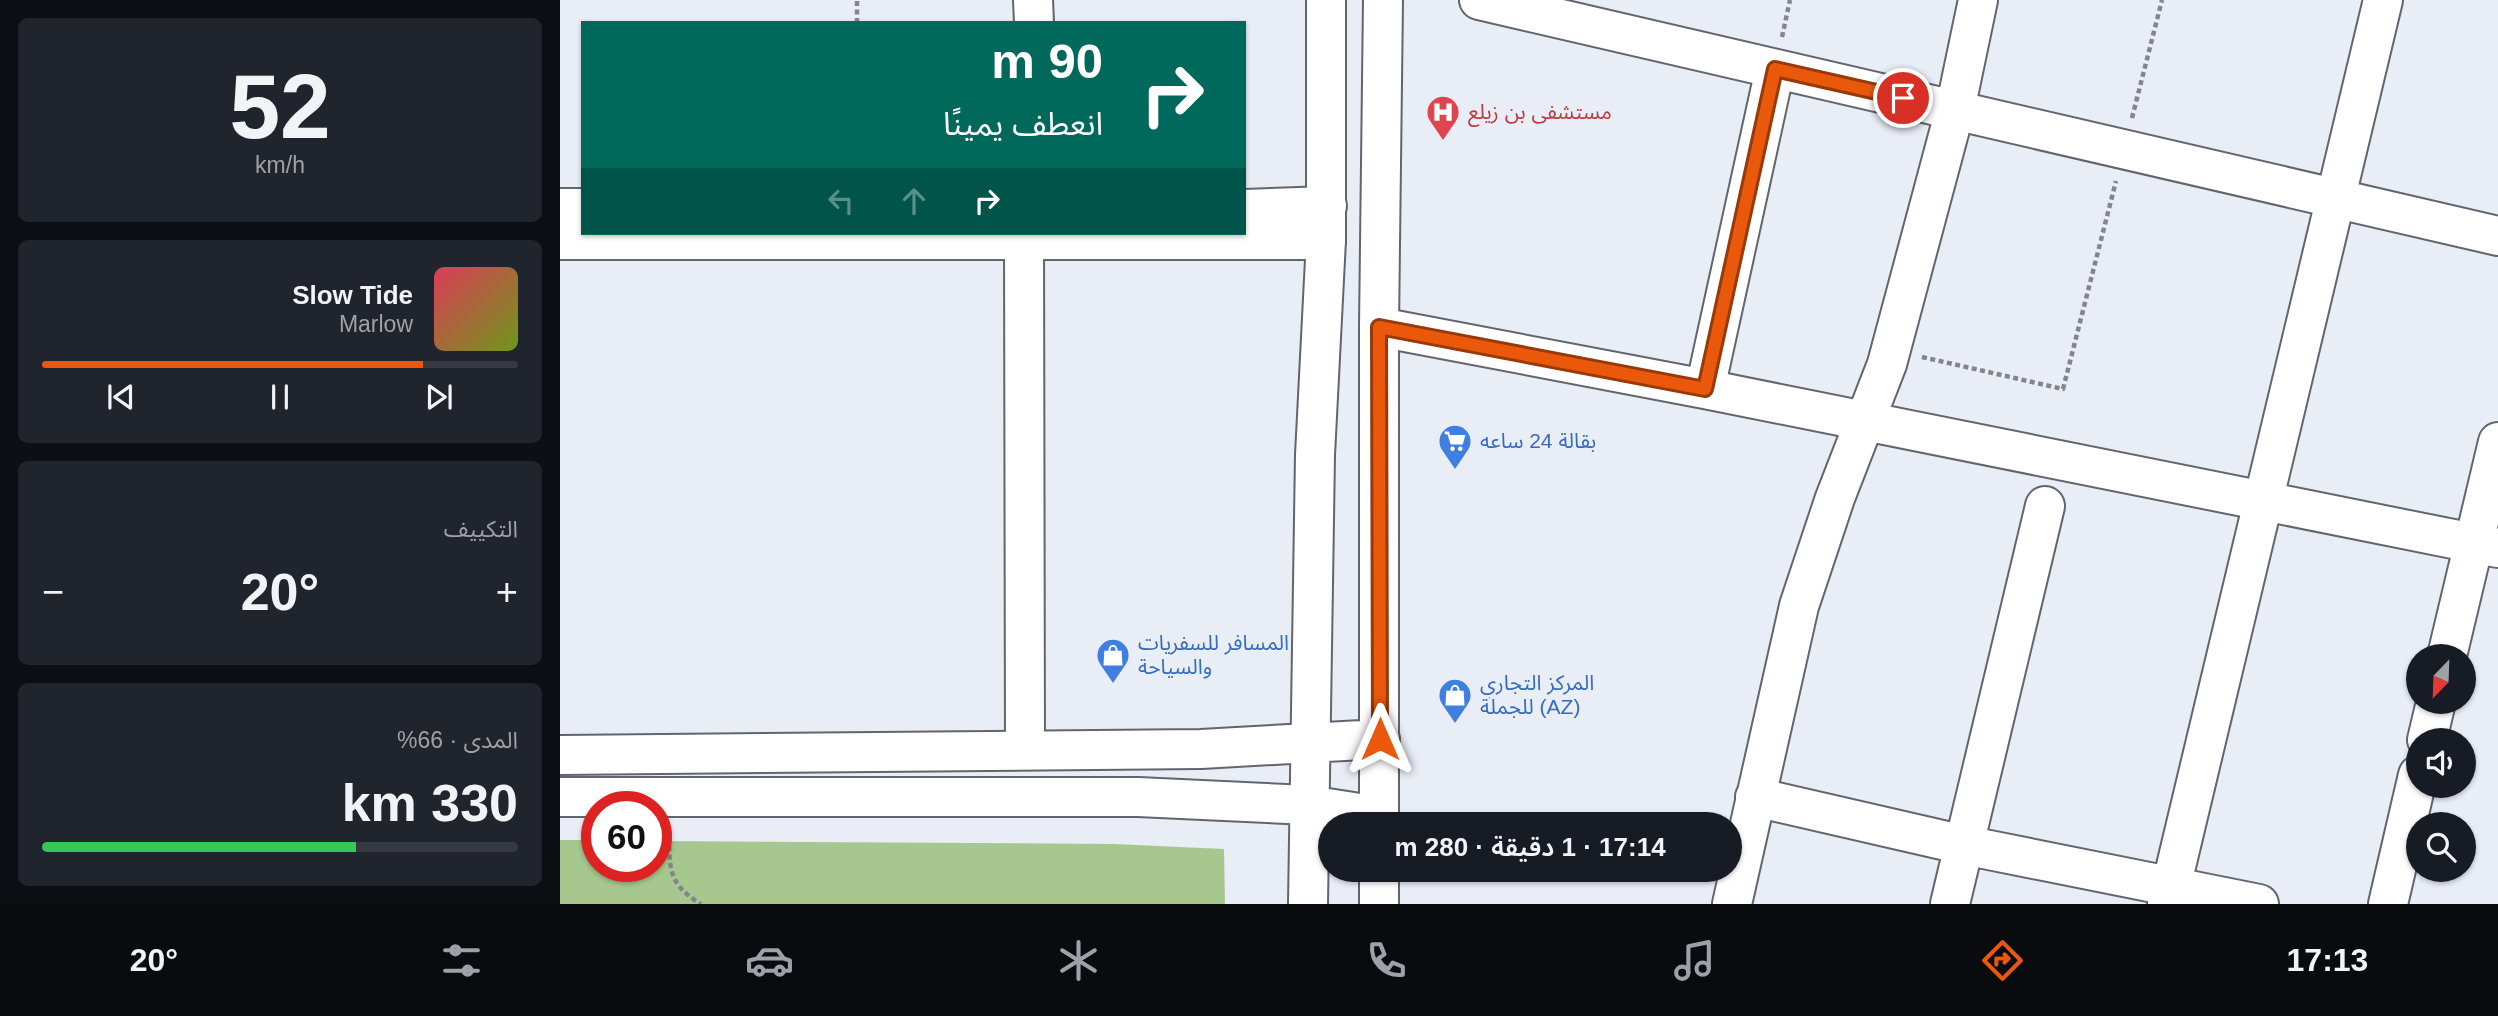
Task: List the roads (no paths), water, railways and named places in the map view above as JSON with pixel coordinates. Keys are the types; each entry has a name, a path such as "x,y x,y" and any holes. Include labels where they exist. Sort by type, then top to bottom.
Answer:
{"street":[{"path":"1033,0 1034,21"},
{"path":"1308,904 1315,455 1326,223 1326,0"},
{"path":"1379,812 1379,327 1383,0"},
{"path":"1479,0 2498,236"},
{"path":"1732,904 1799,606 1835,498 1867,421 1891,350 1955,110 1978,0"},
{"path":"2169,895 2383,0"},
{"path":"1705,389 1775,69"},
{"path":"560,208 581,208"},
{"path":"1246,209 1326,223"},
{"path":"1246,226 1326,223"},
{"path":"560,240 1048,235"},
{"path":"1025,236 1025,750"},
{"path":"1379,327 1867,421 2486,546"},
{"path":"2451,644 2486,546 2498,442"},
{"path":"1950,904 2045,506"},
{"path":"560,755 1310,745 1380,739"},
{"path":"560,797 1138,797 1308,805 1341,812"},
{"path":"1755,797 2169,895 2259,904"},
{"path":"2388,904 2413,798"},
{"path":"1379,882 1379,904"}],"place":[{"name":"مستشفى بن زيلع","path":"1443,142"},
{"name":"بقالة 24 ساعه","path":"1455,471"},
{"name":"المسافر للسفريات والسياحة","path":"1113,685"},
{"name":"المركز التجاري للجملة (AZ)","path":"1455,725"}]}
